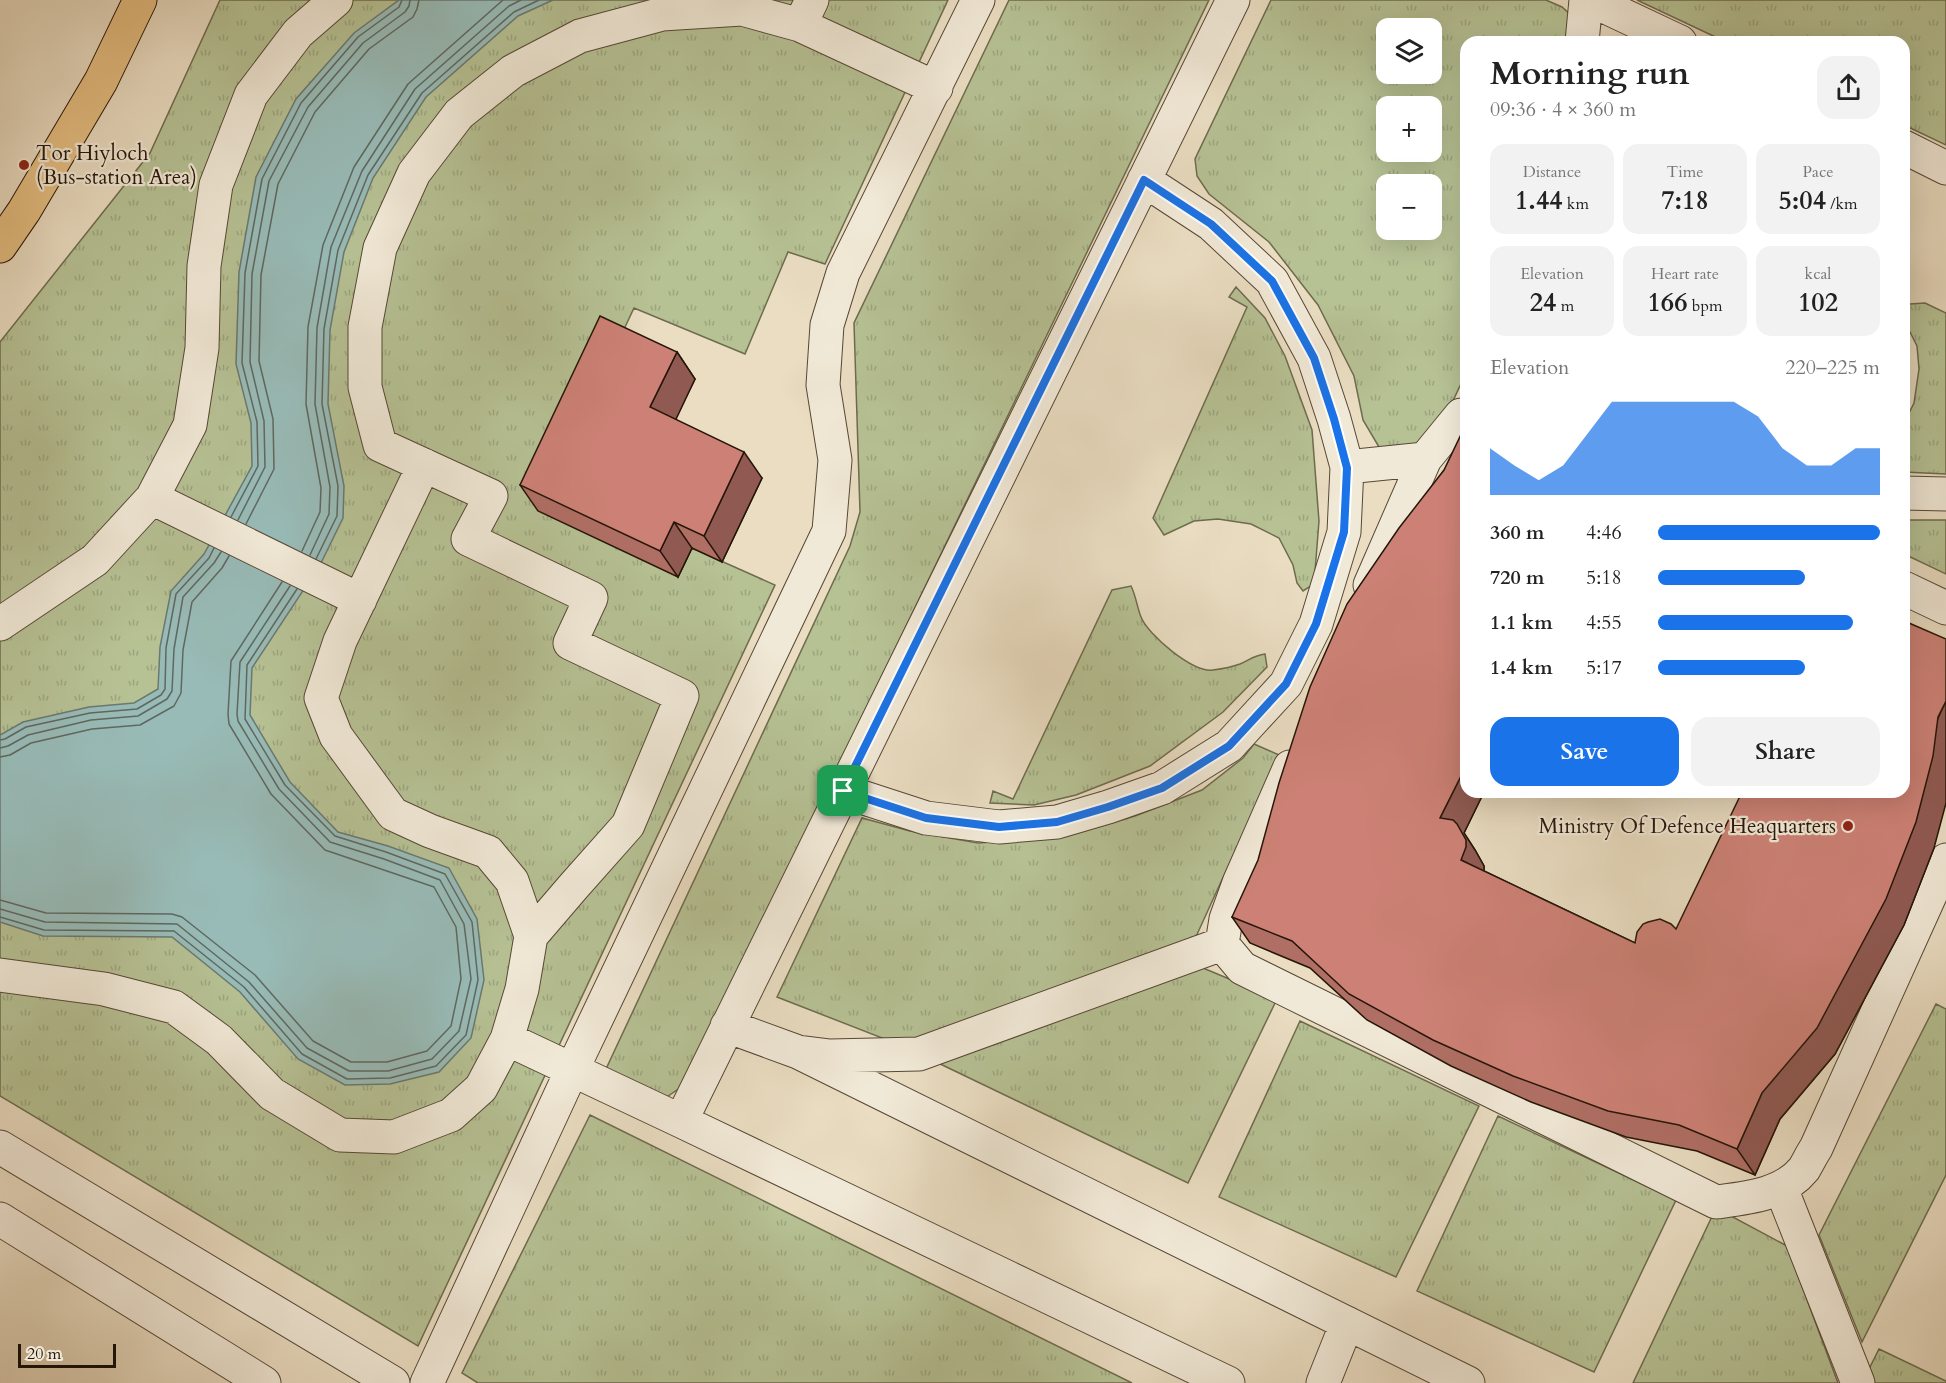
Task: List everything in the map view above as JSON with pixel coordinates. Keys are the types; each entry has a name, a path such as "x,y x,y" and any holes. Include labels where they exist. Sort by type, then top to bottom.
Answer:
{"main road":[{"path":"0,246 24,211 101,81 140,0"}],"street":[{"path":"0,624 95,560 152,498 190,425 202,348 204,267 216,185 251,95 298,33 336,0"},
{"path":"427,1383 572,1071 829,531 835,460 823,384 826,325 843,273 978,0"},
{"path":"681,1121 1233,0"},
{"path":"1583,36 1586,0"},
{"path":"1591,0 1667,36"},
{"path":"531,936 628,825 682,696 570,643 591,598 468,539 491,495 380,445 365,387 365,327 380,248 414,173 459,114 513,71 580,36 662,14 742,9 806,12 936,88"},
{"path":"1910,150 1946,168"},
{"path":"843,791 926,818 999,827 1057,822 1162,788 1229,746 1286,684 1316,624 1344,532 1347,468 1314,358 1272,281 1211,224 1144,180"},
{"path":"1358,611 1425,459 1460,416"},
{"path":"1347,468 1425,459"},
{"path":"0,975 104,989 174,1007 219,1040 272,1094 340,1135 394,1137 451,1115 481,1088 507,1039 522,989 531,936 512,881 488,852 430,831 393,814 336,736 321,698 340,641 424,465"},
{"path":"1910,493 1946,494"},
{"path":"152,498 360,600"},
{"path":"1910,591 1946,608"},
{"path":"1301,742 1239,883 1226,919 1222,944 1242,968 1716,1202 1752,1198 1781,1188 1803,1170 1946,860"},
{"path":"798,1052 830,1056 919,1054 1222,944"},
{"path":"728,1026 798,1052 1468,1383"},
{"path":"507,1039 1228,1383"},
{"path":"0,1147 393,1383"},
{"path":"1781,1188 1858,1383"},
{"path":"3,1227 264,1383"},
{"path":"1323,1383 1347,1323"}],"green space":[{"path":"220,0 948,0 825,264 788,252 745,354 634,308 618,342 678,577 692,548 775,585 418,1346 0,1096 0,342 150,153"},
{"path":"1009,0 1209,0 684,1085 664,1099 606,1069 850,546 860,512 854,323"},
{"path":"1271,0 1546,0 1562,7 1591,33 1592,36 1460,36 1460,386 1438,433 1417,448 1399,451 1379,447 1363,420 1354,376 1318,305 1269,242 1209,194 1197,176 1195,159"},
{"path":"1637,0 1946,0 1946,145 1910,128 1910,36 1713,36"},
{"path":"1236,287 1265,318 1285,356 1312,430 1319,521 1314,584 1303,591 1297,583 1293,565 1279,538 1251,524 1218,519 1194,521 1164,535 1153,518 1247,307 1229,297"},
{"path":"1925,303 1946,313 1946,474 1910,472 1910,411 1914,403 1919,369 1917,346 1910,332 1910,304"},
{"path":"1910,520 1946,520 1946,574 1910,557"},
{"path":"1131,586 1145,625 1172,651 1194,666 1213,670 1226,668 1265,654 1267,667 1223,712 1150,766 1076,795 1034,805 990,803 993,791 1013,799 1112,590"},
{"path":"1254,744 1279,755 1194,941 900,1045 777,997 862,818 910,831 978,843 1064,837 1135,816 1202,790 1243,758"},
{"path":"1203,968 1277,999 1188,1183 932,1060"},
{"path":"1936,1004 1946,1009 1946,1175 1862,1342 1819,1235"},
{"path":"1300,1021 1479,1106 1396,1277 1219,1197"},
{"path":"590,1115 1132,1383 478,1383 462,1373"},
{"path":"1498,1116 1676,1200 1594,1372 1417,1291"},
{"path":"1716,1208 1787,1246 1838,1383 1633,1383"},
{"path":"1879,1349 1946,1383 1874,1383 1869,1369"}],"water":[{"path":"399,0 553,0 518,16 426,97 373,178 344,252 330,330 328,404 344,486 343,518 320,565 252,668 250,715 290,782 338,832 388,846 449,868 477,919 484,980 471,1038 439,1072 390,1084 345,1085 298,1059 240,992 172,937 43,936 0,922 0,735 23,722 89,707 134,703 158,689 160,647 171,591 204,554 252,466 251,423 236,364 239,272 256,177 296,99 354,33"}],"building":[{"path":"600,316 677,352 650,407 744,452 704,536 674,522 660,551 520,485"},
{"name":"Ministry Of Defence Heaquarters","path":"1460,437 1460,778 1440,818 1453,820 1466,840 1461,860 1635,943 1637,932 1643,924 1648,922 1660,919 1676,929 1739,798 1910,798 1910,623 1946,639 1946,701 1938,717 1933,756 1916,822 1886,899 1817,1028 1762,1093 1737,1149 1679,1125 1608,1111 1513,1076 1433,1040 1349,994 1292,941 1232,917 1258,860 1279,783 1310,687 1347,604 1399,528 1444,470"}],"place":[{"name":"Tor Hiyloch (Bus-station Area)","path":"24,165"},
{"name":"Ministry Of Defence Heaquarters","path":"1848,826"}],"route":[{"path":"1144,180 1211,224 1272,281 1314,358 1347,468 1344,532 1316,624 1286,684 1229,746 1162,788 1057,822 999,827 926,818 843,791 1144,180"}]}
